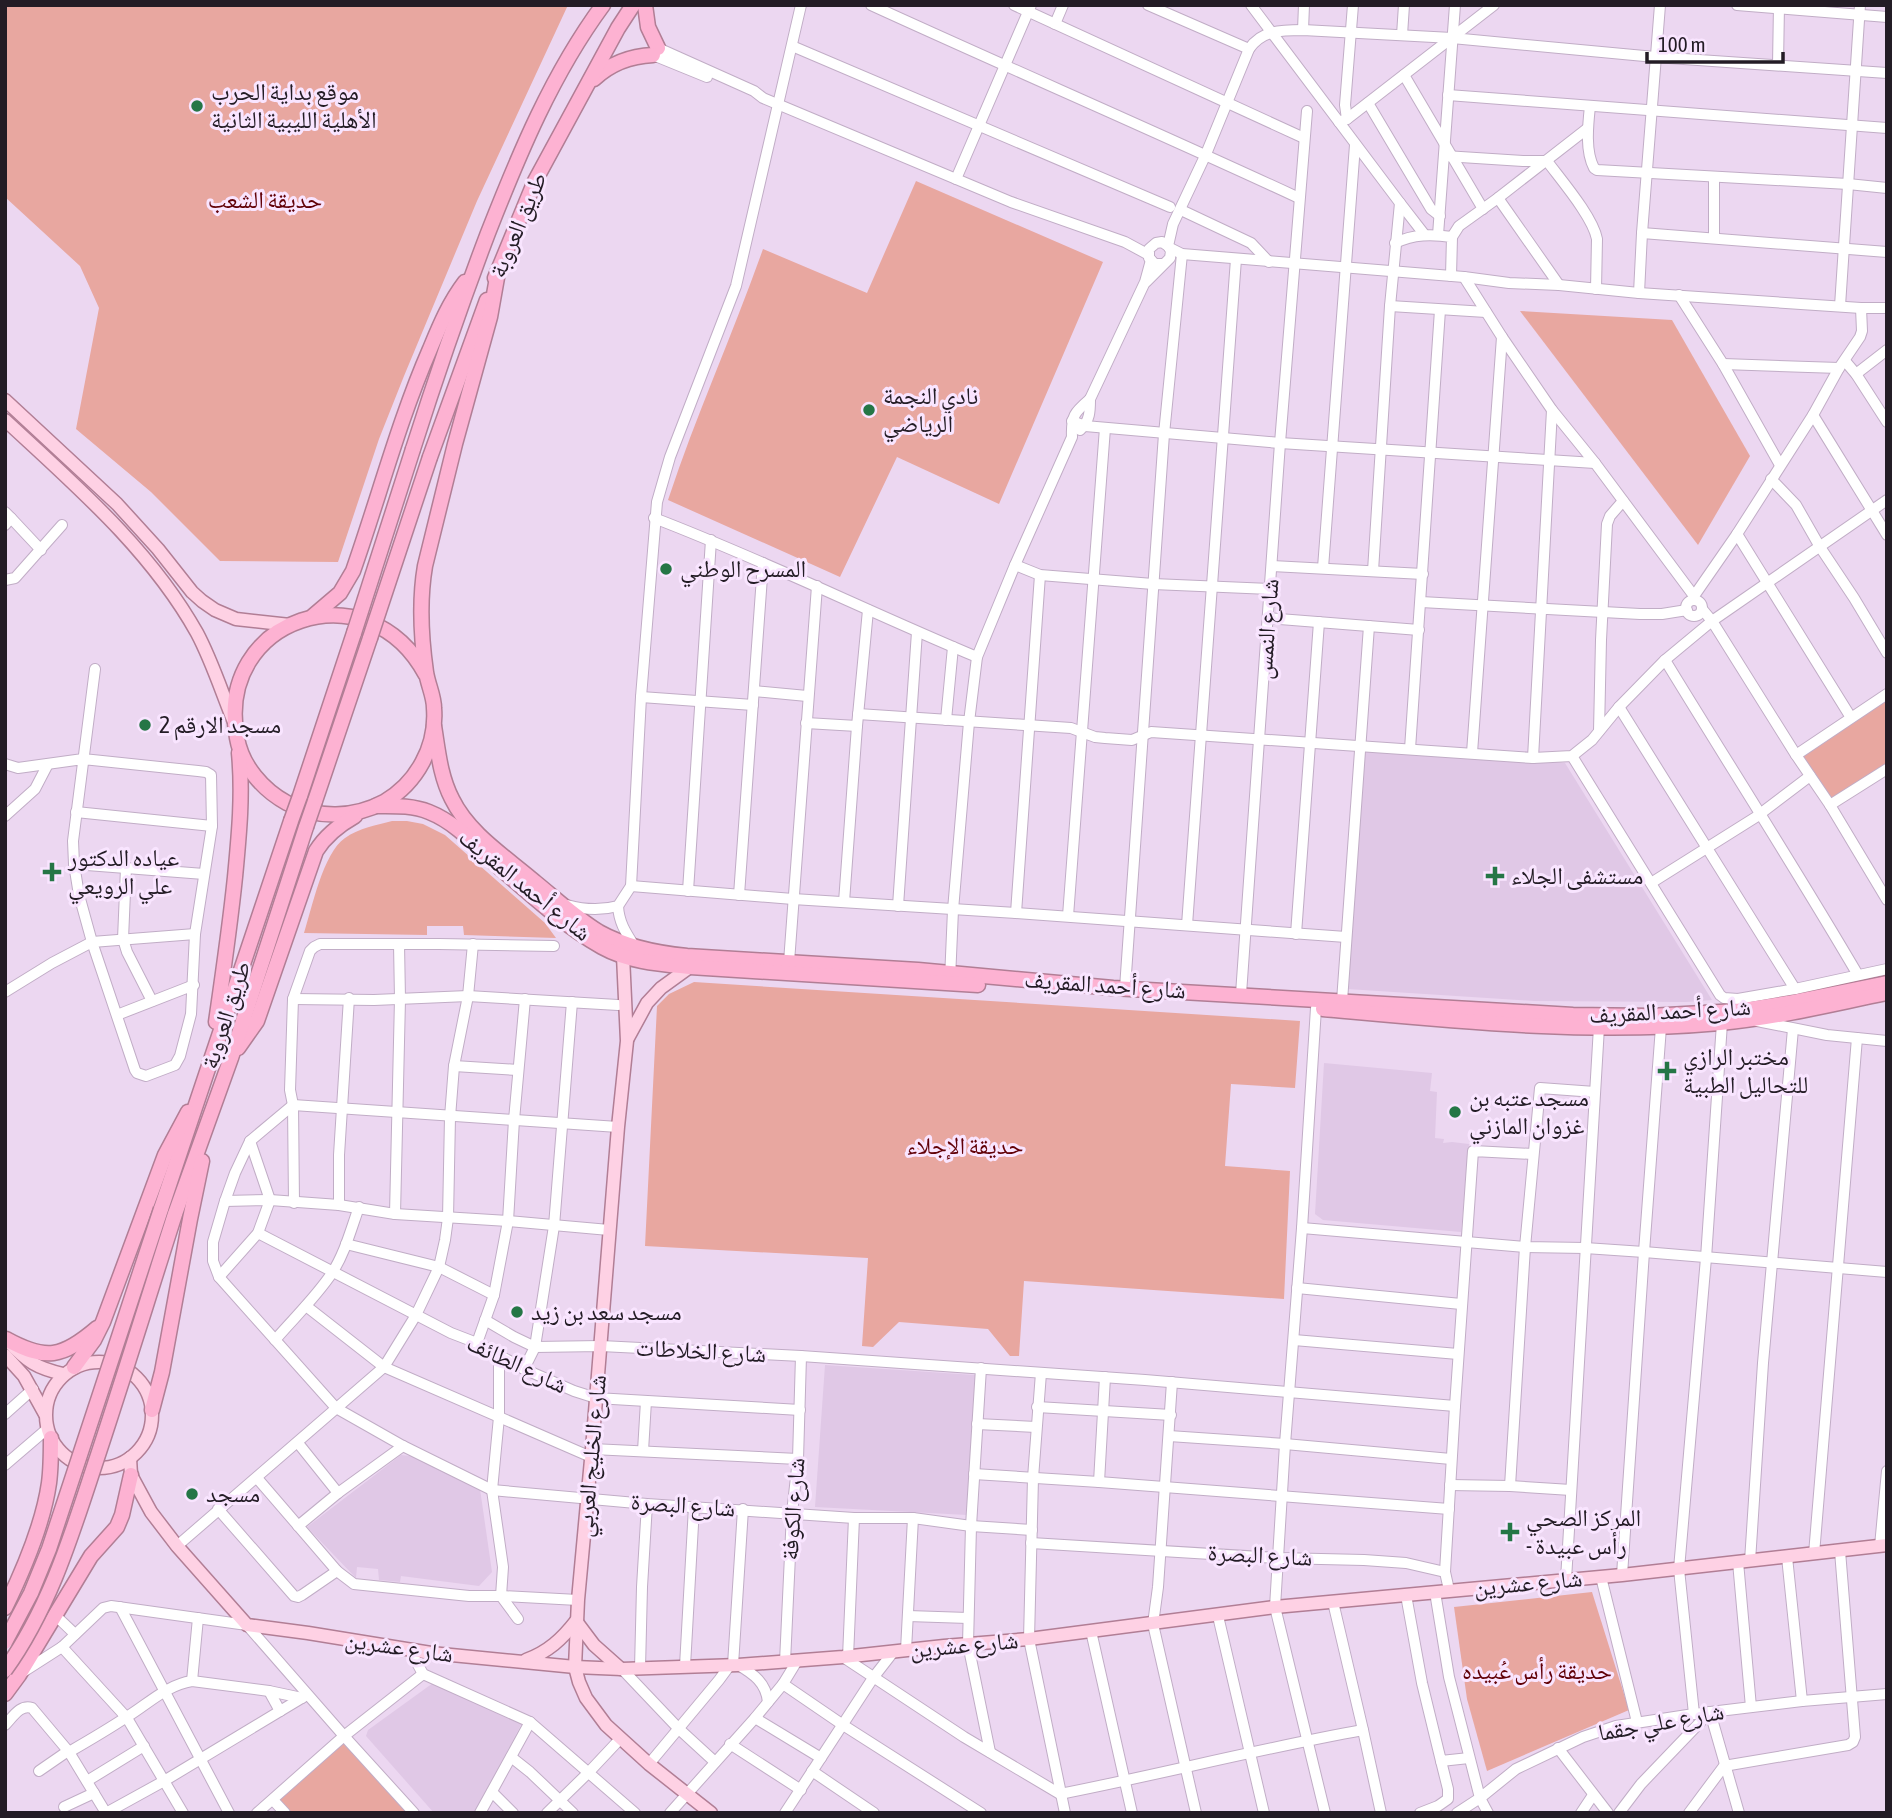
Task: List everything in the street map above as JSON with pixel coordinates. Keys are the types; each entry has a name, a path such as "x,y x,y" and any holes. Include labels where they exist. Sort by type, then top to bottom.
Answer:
{"highway":[{"name":"طريق العروبة","path":"168,1212 212,1056 474,270 533,125 557,78 603,5"},
{"name":"طريق العروبة","path":"168,1212 231,1058 430,457 498,272 535,181 632,5"},
{"path":"583,94 601,73 613,65 655,51 645,5"},
{"path":"312,617 340,593 353,571 423,365 450,304 474,270"},
{"path":"426,675 421,601 425,566 490,317 498,272"},
{"path":"212,1056 240,823 241,780 234,722 234,702 239,683 247,665 265,642 290,625 312,617 343,615 373,623 393,634 410,649 426,675 432,691 434,726 431,742 416,773 398,792 333,830 316,851 257,1021 231,1058"},
{"name":"شارع أحمد المقريف","path":"434,726 447,787 461,813 480,835 562,904 629,951 654,964 1342,1001 1531,1026 1661,1027 1722,1023 1887,993"},
{"path":"238,745 254,776 266,789 287,803 312,813 329,815 370,808"},
{"name":"شارع أحمد المقريف","path":"370,808 415,808 443,819 555,915 603,948 629,951 789,962 1316,1009 1453,1014 1650,1016 1737,1011 1887,983"},
{"path":"69,1371 94,1340 103,1322 165,1155 202,1089"},
{"path":"152,1410 162,1372 215,1100"},
{"path":"5,1642 31,1593 49,1549 168,1212"},
{"path":"5,1694 12,1672 63,1559 168,1212"},
{"path":"5,1338 34,1353 57,1353 75,1344 103,1322"},
{"path":"5,1608 26,1558 47,1493 51,1462 49,1434"},
{"path":"12,1672 55,1615 92,1556 117,1527 131,1475"}],"main road":[{"path":"5,400 117,504 202,601 236,619 290,625"},
{"path":"5,420 92,501 154,569 180,604 198,635 234,722"},
{"name":"شارع الخليج العربي","path":"629,951 627,1041 576,1620 575,1667 586,1698 606,1725 649,1764 711,1813"},
{"name":"شارع الخليج العربي","path":"627,1041 647,1003 661,988 690,967"},
{"path":"5,1338 29,1362 48,1370 69,1371"},
{"path":"5,1354 33,1389 45,1414 49,1434 62,1453 77,1464 95,1468 114,1466 130,1458 140,1450 147,1439 152,1410 146,1390 134,1374 115,1363 94,1361 69,1371 54,1386 47,1399 45,1414"},
{"path":"130,1458 131,1475 151,1512 177,1546 247,1625"},
{"name":"شارع عشرين","path":"247,1625 410,1650 575,1667 622,1669 734,1665 1029,1639 1276,1607 1622,1575 1883,1546"},
{"path":"521,1662 538,1656 553,1646 576,1620 594,1645 622,1669"}],"street":[{"path":"629,951 618,906 631,886 654,519 670,457 736,286 801,5"},
{"path":"871,5 1299,198"},
{"path":"1014,5 1030,8 1055,24 1304,138"},
{"path":"1055,24 1063,5"},
{"path":"1148,5 1249,49"},
{"path":"1251,5 1343,120 1355,145 1424,234"},
{"path":"1303,30 1304,5"},
{"path":"1343,120 1353,5"},
{"path":"1402,35 1404,5"},
{"path":"1438,235 1447,152 1455,5"},
{"path":"1343,120 1494,5"},
{"path":"1639,293 1660,5"},
{"path":"1737,5 1860,10 1887,17"},
{"path":"1778,65 1779,7"},
{"path":"956,179 1030,8"},
{"path":"1840,306 1860,10"},
{"path":"1125,988 1164,433 1168,251 1175,208 1206,154 1254,41 1280,30 1351,32 1887,73"},
{"path":"792,46 1175,208 1251,243 1269,262"},
{"path":"655,51 752,96 779,104 1011,202 1125,242 1168,251"},
{"path":"1404,75 1483,209"},
{"path":"1448,95 1887,128"},
{"path":"1368,103 1431,209 1440,216"},
{"path":"1590,106 1588,128 1594,168 1887,188"},
{"name":"شارع النمس","path":"1241,994 1280,443 1307,111"},
{"path":"1451,276 1452,237 1459,226 1588,128"},
{"path":"1323,568 1355,145"},
{"path":"1447,152 1523,162 1546,161"},
{"path":"1546,161 1596,232 1596,289"},
{"path":"1714,177 1714,237"},
{"path":"1498,198 1559,285"},
{"path":"1373,571 1399,204"},
{"path":"1642,233 1887,252"},
{"path":"1395,243 1424,234 1452,237"},
{"path":"1125,242 1155,264 1168,251"},
{"path":"1145,282 1149,249 1509,283 1887,308"},
{"path":"1072,437 1075,412 1090,399 1145,282 1168,251"},
{"path":"1187,925 1236,259"},
{"path":"1464,277 1552,410 1623,500 1693,598 1700,602 1830,805 1887,900"},
{"path":"1679,295 1723,363 1780,465"},
{"path":"1390,306 1486,312"},
{"path":"1702,609 1695,616 1690,615 1687,610 1688,604 1737,534 1860,337 1861,308"},
{"path":"1410,749 1440,310"},
{"path":"1472,753 1502,337"},
{"path":"1856,374 1887,350"},
{"path":"1723,363 1842,364 1856,374 1887,422"},
{"path":"950,978 953,910 977,657 1072,437 1084,426 1090,415 1090,399"},
{"path":"1068,916 1093,579 1101,427 1090,415 1079,409"},
{"path":"1534,758 1552,410"},
{"path":"1813,415 1887,535"},
{"path":"1072,421 1084,426 1223,439 1595,463"},
{"path":"1771,479 1796,505 1887,653"},
{"path":"1599,731 1607,524 1623,500"},
{"path":"858,714 1072,728 1095,737 1132,740 1151,732 1534,758 1572,756 1592,740 1619,707 1665,660 1712,621 1887,500"},
{"path":"7,518 41,550"},
{"path":"654,519 712,540 977,657"},
{"path":"5,580 15,578 62,525"},
{"path":"1737,534 1850,716"},
{"path":"688,891 712,540"},
{"path":"739,895 763,563"},
{"path":"1015,565 1040,575 1270,589"},
{"path":"1272,566 1423,574"},
{"path":"1016,913 1040,575"},
{"path":"789,962 817,586"},
{"path":"1421,602 1661,614 1687,610"},
{"path":"845,902 857,726 869,610"},
{"path":"1268,618 1419,630"},
{"path":"1296,934 1319,622"},
{"path":"1342,1001 1369,626"},
{"path":"898,906 917,632"},
{"path":"946,720 953,647"},
{"path":"1665,660 1858,975"},
{"path":"5,764 18,768 83,759 209,773 212,826 195,934 191,1014 180,1056 170,1068 146,1076 137,1073 92,943 79,895 73,841 76,812 83,759 95,669"},
{"path":"754,691 807,696"},
{"path":"1796,755 1850,716 1887,694"},
{"path":"641,697 753,705"},
{"path":"1619,707 1795,989"},
{"path":"806,723 857,726"},
{"path":"1572,756 1724,998 1730,1000 1795,989 1887,970"},
{"path":"5,817 35,789 48,764"},
{"path":"1830,805 1886,772"},
{"path":"1651,883 1760,815 1810,776"},
{"path":"76,812 212,826"},
{"path":"74,864 204,874"},
{"path":"126,868 124,939 127,952 152,1001"},
{"path":"631,886 1346,937"},
{"path":"562,904 591,910 618,906"},
{"path":"5,992 52,963 92,943 195,934"},
{"path":"294,1203 293,1105 290,1090 293,999 310,951 314,947 320,944 554,946"},
{"path":"395,1214 399,944"},
{"path":"177,1546 384,1367 416,1315 439,1267 443,1252 448,1218 454,1066 468,996 474,944"},
{"path":"117,1015 194,985"},
{"path":"293,999 468,996 618,1005"},
{"path":"339,1205 349,998"},
{"path":"477,1343 494,1295 508,1221 525,999"},
{"path":"524,1369 535,1347 554,1226 572,1002"},
{"path":"1316,1009 1276,1607 1325,1813"},
{"path":"1750,1019 1793,1029 1887,1041"},
{"path":"1694,1714 1679,1569 1706,1258 1722,1023"},
{"path":"1566,1580 1599,1027"},
{"path":"1622,1575 1661,1027"},
{"path":"1751,1707 1744,1561 1793,1029"},
{"path":"1814,1554 1857,1038"},
{"path":"454,1066 519,1070"},
{"path":"1510,1486 1525,1247 1540,1088 1595,1092"},
{"path":"609,1230 395,1214 339,1205 225,1200 250,1141 293,1105 618,1127"},
{"path":"219,1277 258,1233 271,1200 250,1141"},
{"path":"1449,1590 1445,1572 1451,1459 1473,1151 1533,1154"},
{"name":"شارع البصرة","path":"225,1200 213,1241 213,1261 219,1277 336,1408 403,1446 492,1490 855,1518 913,1518 971,1526 1032,1530"},
{"path":"275,1340 332,1272 346,1244 359,1207"},
{"path":"1302,1228 1525,1247 1644,1252 1887,1272"},
{"name":"شارع الطائف","path":"258,1233 451,1333 574,1391 596,1398 800,1410"},
{"path":"346,1244 439,1267 494,1295"},
{"path":"1297,1288 1461,1304"},
{"path":"306,1306 384,1367 591,1453 643,1451 798,1459"},
{"path":"485,1320 535,1347"},
{"path":"1294,1340 1458,1354"},
{"name":"شارع الخلاطات","path":"535,1347 601,1346 801,1356 1290,1391 1455,1406"},
{"path":"499,1356 499,1417 492,1490 503,1567 500,1595 518,1619"},
{"name":"شارع الكوفة","path":"791,1662 792,1513 798,1459 801,1356"},
{"path":"981,1368 971,1526 968,1644 990,1752"},
{"path":"1041,1373 1033,1478 1029,1639 1065,1813"},
{"path":"1099,1482 1105,1377"},
{"path":"1172,1382 1161,1550 1153,1624 1196,1813"},
{"path":"5,1414 33,1389"},
{"path":"643,1451 646,1401"},
{"path":"1037,1406 1171,1415"},
{"path":"977,1424 1036,1427"},
{"path":"5,1465 49,1434"},
{"path":"1169,1436 1451,1459"},
{"path":"298,1443 338,1493"},
{"path":"298,1525 403,1446"},
{"path":"1883,1546 1887,1471"},
{"path":"974,1475 1449,1509"},
{"path":"257,1478 337,1571 354,1584 469,1596 500,1595 578,1600"},
{"path":"1450,1485 1571,1490"},
{"path":"640,1668 647,1504"},
{"path":"685,1666 694,1507"},
{"path":"218,1509 294,1596 302,1595 337,1571"},
{"path":"649,1764 734,1665 743,1509"},
{"path":"855,1518 846,1657 873,1678 1060,1794 1363,1730"},
{"path":"785,1813 873,1678 900,1650 908,1616 913,1518"},
{"name":"شارع البصرة","path":"1031,1543 1278,1558 1364,1560 1406,1563 1445,1572"},
{"path":"1689,1813 1724,1766 1853,1742 1853,1697 1840,1551"},
{"path":"1787,1556 1802,1701"},
{"path":"1601,1577 1637,1722"},
{"path":"1435,1592 1449,1677 1480,1798 1488,1813"},
{"path":"1406,1595 1422,1683 1448,1789 1448,1798 1438,1806 1420,1813"},
{"path":"1333,1602 1381,1813"},
{"path":"12,1672 62,1647 103,1608 111,1606 247,1625 305,1696 414,1813"},
{"path":"120,1607 229,1813"},
{"path":"55,1615 75,1634"},
{"path":"908,1616 968,1618"},
{"path":"1218,1616 1264,1813"},
{"path":"192,1681 198,1618"},
{"path":"1091,1631 1132,1813"},
{"path":"62,1647 127,1717 183,1813"},
{"path":"410,1650 423,1674 530,1722 635,1813"},
{"path":"670,1813 783,1684 791,1662"},
{"path":"734,1665 757,1677 764,1686 768,1702"},
{"path":"622,1669 679,1729 715,1762"},
{"path":"257,1813 344,1736 423,1674"},
{"path":"39,1771 165,1691 183,1683 192,1681 305,1696"},
{"path":"783,1684 981,1813"},
{"path":"269,1691 281,1711"},
{"name":"شارع علي جقما","path":"1457,1813 1516,1769 1583,1737 1616,1726 1751,1707 1887,1694"},
{"path":"5,1725 22,1707 32,1708 69,1752 106,1813 305,1696"},
{"path":"1710,1712 1739,1813"},
{"path":"1619,1813 1641,1784 1710,1712"},
{"path":"755,1718 821,1758"},
{"path":"480,1813 530,1722"},
{"path":"547,1813 620,1739"},
{"path":"730,1744 801,1790"},
{"path":"87,1781 144,1746"},
{"path":"1558,1748 1608,1813"},
{"path":"511,1757 573,1813"},
{"path":"1441,1761 1469,1758"},
{"path":"813,1771 859,1809 874,1813"},
{"path":"492,1792 513,1813"},
{"path":"64,1807 94,1793"},
{"path":"1581,1813 1593,1795"},
{"path":"273,1800 285,1813"}],"shaded area":[{"name":"مستشفى الجلاء","path":"1364,751 1565,763 1712,1000 1534,1001 1347,989"},
{"path":"1324,1063 1432,1073 1430,1091 1437,1092 1435,1138 1444,1139 1443,1143 1469,1144 1461,1232 1323,1220 1315,1214"},
{"path":"825,1365 975,1375 967,1515 815,1507"},
{"path":"401,1455 411,1456 480,1489 492,1572 479,1586 401,1576 400,1582 379,1580 378,1569 357,1567 356,1578 307,1527"},
{"path":"433,1683 522,1723 475,1813 434,1813 366,1736 368,1730"}],"green space":[{"name":"حديقة الشعب","path":"5,5 568,5 477,201 404,376 379,439 338,562 220,561 151,492 76,429 99,308 80,266 5,197"},
{"name":"نادي النجمة الرياضي","path":"916,181 1103,262 999,504 897,457 840,577 668,500 763,249 867,293"},
{"path":"1520,311 1672,320 1750,456 1698,545"},
{"path":"1887,694 1887,769 1830,805 1797,755"},
{"path":"392,821 423,824 445,835 545,923 556,938 464,935 463,926 427,926 427,935 304,933 324,868 337,845 356,832"},
{"name":"حديقة الإجلاء","path":"694,982 1300,1021 1295,1088 1231,1084 1225,1166 1290,1171 1284,1299 1024,1281 1019,1356 1010,1356 988,1329 899,1322 873,1347 862,1346 868,1258 645,1246 657,1006 669,994"},
{"name":"حديقة رأس عُبيده","path":"1592,1592 1629,1710 1487,1771 1467,1699 1454,1607"},
{"path":"344,1736 413,1813 286,1813 274,1800"}],"place":[{"name":"موقع بداية الحرب الأهلية الليبية الثانية","path":"197,106"},
{"name":"نادي النجمة الرياضي","path":"869,410"},
{"name":"المسرح الوطني","path":"666,569"},
{"name":"مسجد الارقم 2","path":"145,725"},
{"name":"عياده الدكتور علي الرويعي","path":"52,872"},
{"name":"مستشفى الجلاء","path":"1495,876"},
{"name":"مختبر الرازي للتحاليل الطبية","path":"1667,1071"},
{"name":"مسجد عتبه بن غزوان المازني","path":"1455,1112"},
{"name":"مسجد سعد بن زيد","path":"517,1312"},
{"name":"مسجد","path":"192,1494"},
{"name":"المركز الصحي - رأس عبيدة","path":"1510,1532"}]}
